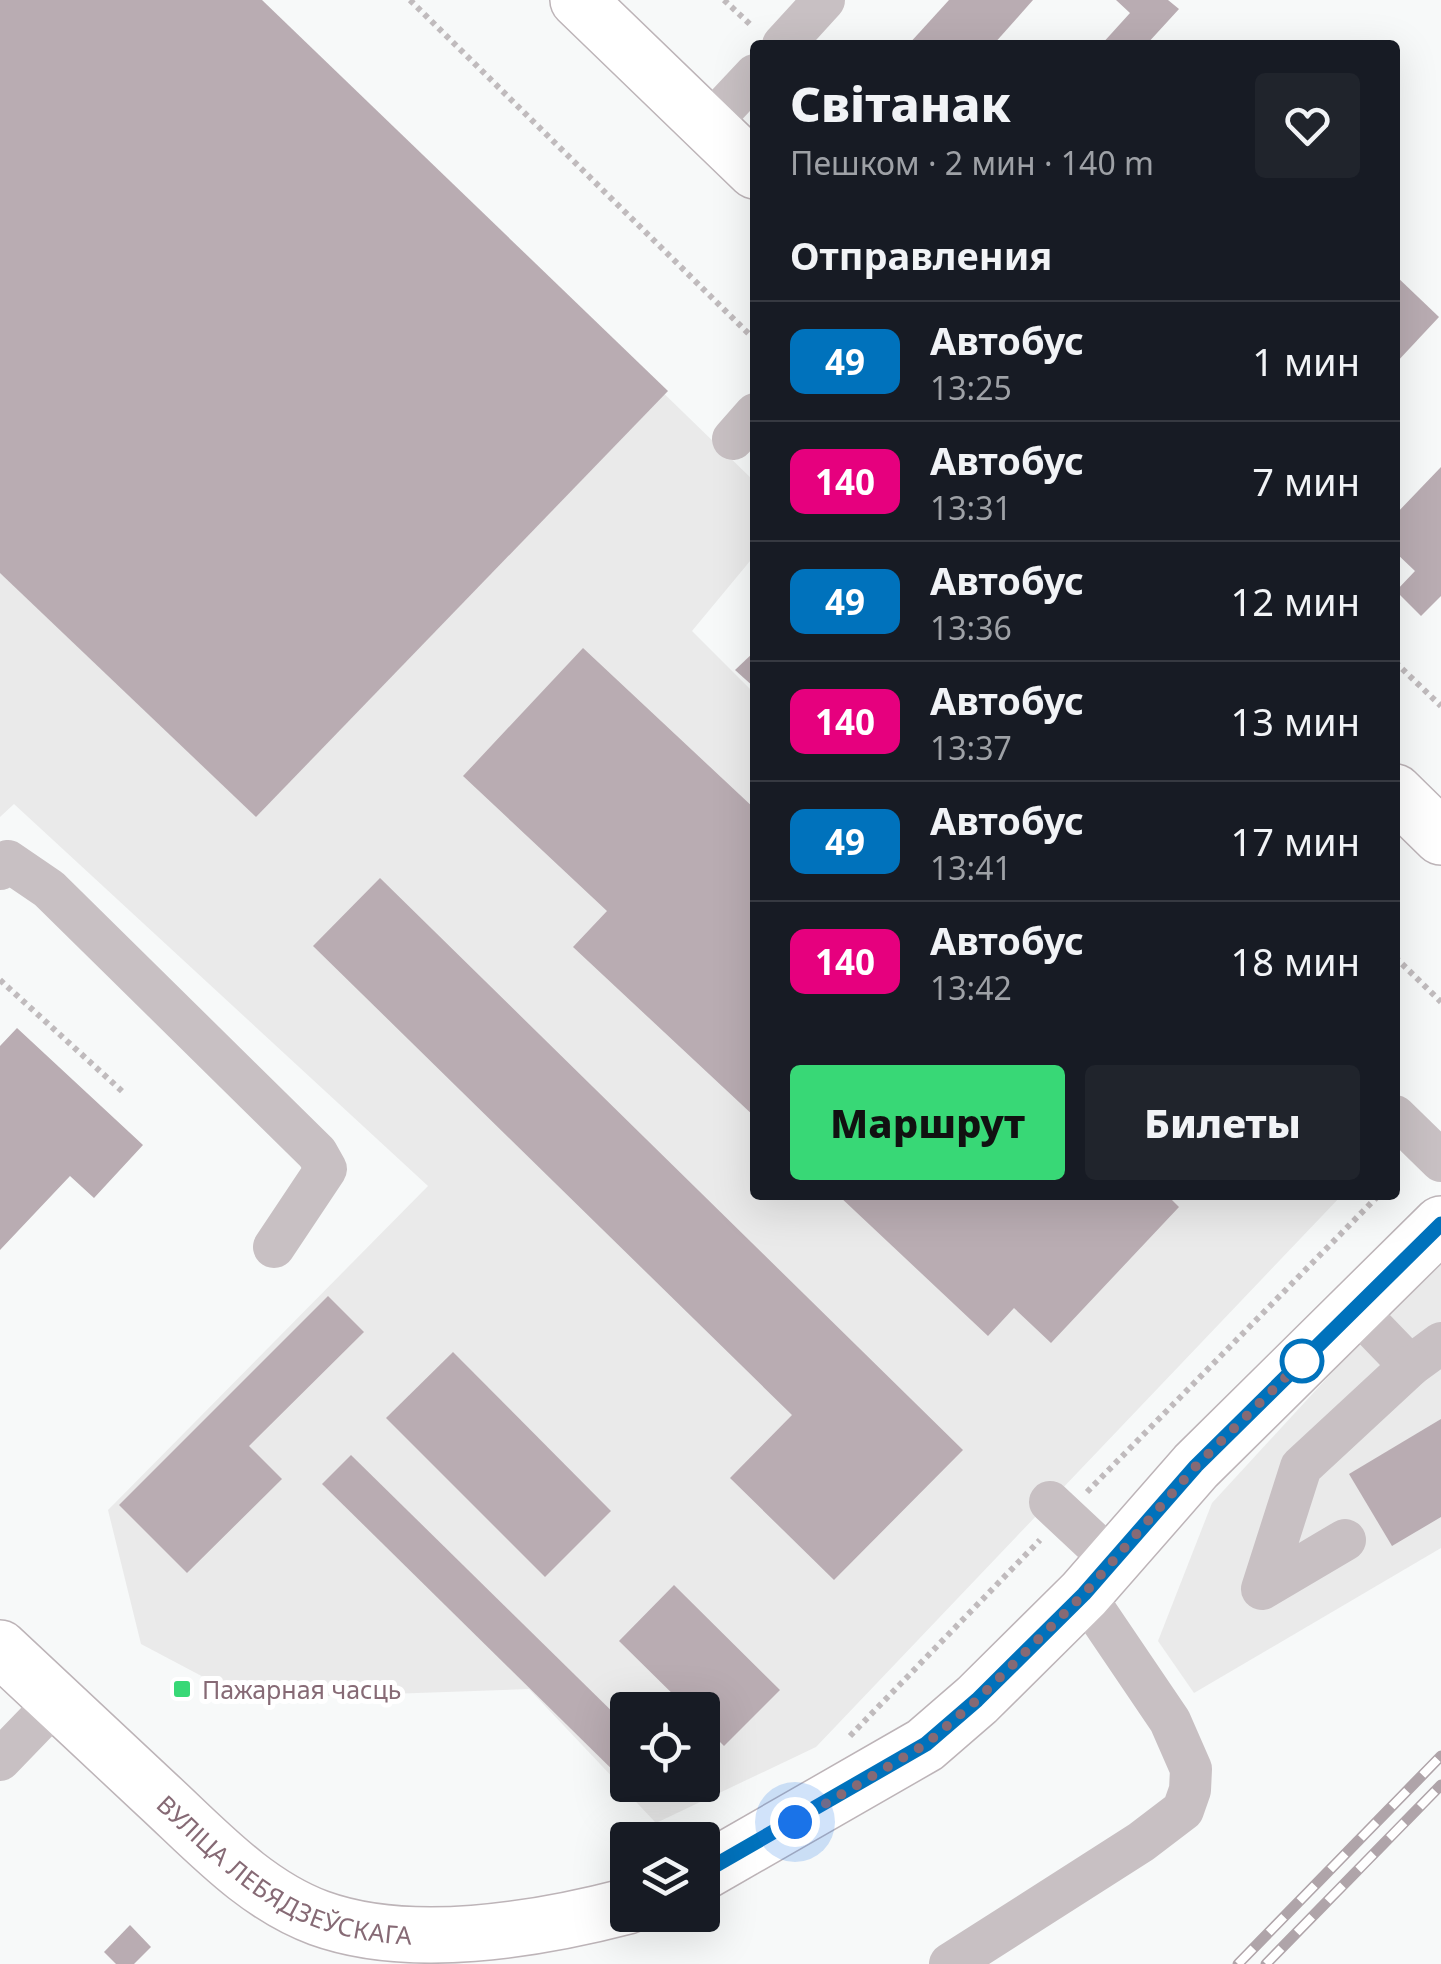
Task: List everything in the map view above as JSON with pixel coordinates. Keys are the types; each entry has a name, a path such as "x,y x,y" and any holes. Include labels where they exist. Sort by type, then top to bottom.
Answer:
{"main road":[{"path":"578,0 750,166"},
{"path":"1400,797 1441,837"},
{"path":"720,1863 926,1744 977,1700 1099,1578 1196,1466 1441,1224"},
{"name":"ВУЛІЦА ЛЕБЯДЗЕЎСКАГА","path":"0,1648 219,1852 270,1894 320,1918 371,1930 424,1934 501,1932 610,1911"}],"lane":[{"path":"779,40 824,0"},
{"path":"708,126 750,72"},
{"path":"0,869 8,862 49,889 317,1153 326,1168 274,1246"},
{"path":"1400,1121 1441,1161"},
{"path":"1345,1540 1262,1589 1301,1467 1425,1354 1355,1308"},
{"path":"950,1964 1141,1842 1183,1810 1190,1790 1190,1769 1170,1721 1099,1578 1050,1502"},
{"path":"0,1760 57,1701"}],"path":[{"path":"410,0 750,335"},
{"path":"724,0 757,40"},
{"path":"1400,667 1441,706"},
{"path":"1400,963 1441,1002"},
{"path":"0,980 124,1093"}],"shaded area":[{"path":"0,0 259,0 750,477 750,561 692,631 750,689 750,1200 1337,1200 816,1747 720,1793 720,1692 610,1692 610,1774 529,1689 245,1699 141,1644 108,1510 428,1186 14,804 0,817"},
{"path":"1441,1265 1441,1548 1194,1693 1158,1641 1212,1503 1350,1353"},
{"path":"636,1802 700,1802 658,1822"}],"building":[{"path":"0,0 262,0 668,391 256,817 0,573"},
{"path":"949,0 1033,0 997,40 913,40"},
{"path":"1116,0 1168,0 1179,9 1151,40 1106,40 1130,13"},
{"path":"1400,280 1439,317 1400,359"},
{"path":"1441,467 1441,596 1421,616 1400,595 1400,587 1415,571 1400,557 1400,510"},
{"path":"583,648 750,804 750,1112 573,947 607,911 463,776"},
{"path":"750,656 750,684 735,670"},
{"path":"380,878 963,1450 834,1580 730,1478 792,1415 313,946"},
{"path":"17,1028 143,1145 94,1198 70,1176 0,1250 0,1046"},
{"path":"843,1200 1172,1200 1179,1207 1051,1343 1014,1308 988,1336"},
{"path":"328,1296 364,1332 249,1446 282,1479 187,1573 119,1505"},
{"path":"453,1352 611,1511 545,1577 386,1418"},
{"path":"1441,1419 1441,1517 1392,1546 1349,1474"},
{"path":"351,1455 610,1709 610,1767 322,1484"},
{"path":"674,1585 780,1690 724,1746 720,1742 720,1692 671,1692 619,1641"},
{"path":"130,1925 151,1947 134,1964 116,1964 104,1952"}],"railway":[{"path":"1238,1964 1441,1756"},
{"path":"1266,1964 1441,1785"}],"bus line":[{"name":"49","path":"720,1864 926,1744 977,1700 1084,1594 1196,1466 1441,1224"}],"place":[{"name":"Пажарная часць","path":"182,1689"}],"route":[{"path":"795,1822 926,1744 977,1700 1084,1594 1196,1466 1302,1361"}]}
